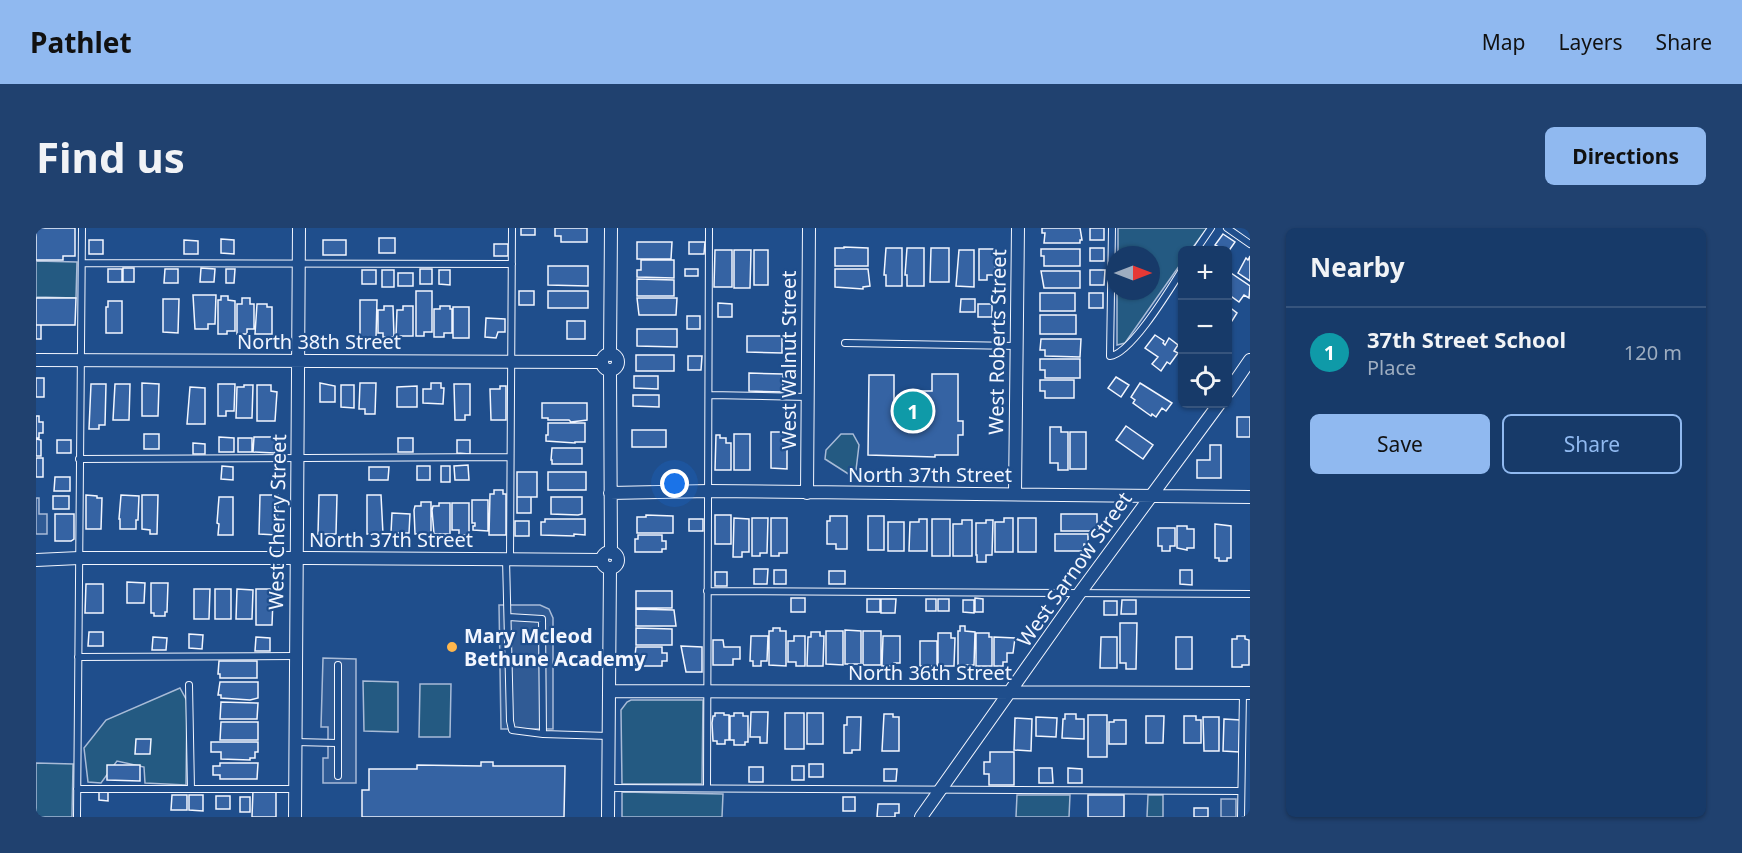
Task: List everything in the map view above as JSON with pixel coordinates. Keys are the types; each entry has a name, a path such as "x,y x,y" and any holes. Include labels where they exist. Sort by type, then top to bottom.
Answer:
{"street":[{"name":"West Cherry Street","path":"295,817 299,228"},
{"path":"608,817 610,493 607,362 611,228"},
{"name":"West Walnut Street","path":"807,493 809,228"},
{"name":"West Roberts Street","path":"1015,493 1018,228"},
{"name":"North 38th Street","path":"36,360 607,362"},
{"path":"1232,385 1250,360"},
{"name":"West Sarnow Street","path":"921,817 1011,693 1078,594 1216,408"},
{"name":"North 37th Street","path":"610,493 709,491 1250,497"},
{"name":"North 37th Street","path":"36,560 79,558 508,558 608,560"},
{"name":"North 36th Street","path":"609,690 1247,693"}],"lane":[{"path":"77,817 82,228"},
{"path":"512,228 507,617 510,726 516,732 609,736"},
{"path":"707,788 709,228"},
{"path":"1112,228 1110,356 1121,352 1138,335 1178,276"},
{"path":"1199,246 1211,228"},
{"path":"1227,228 1250,244"},
{"path":"82,262 512,264"},
{"path":"845,343 1017,346"},
{"path":"709,395 808,397"},
{"path":"79,459 510,457"},
{"path":"707,591 1250,594"},
{"path":"507,617 542,619 543,734"},
{"path":"78,657 295,656"},
{"path":"338,664 338,776"},
{"path":"189,685 191,789"},
{"path":"1241,817 1247,693"},
{"path":"295,742 337,743"},
{"path":"608,788 1241,792"},
{"path":"77,789 295,789"}],"shaded area":[{"path":"1118,228 1207,228 1194,246 1178,246 1178,268 1160,293 1160,246 1118,246"},
{"path":"36,261 77,262 76,298 36,297"},
{"path":"1117,300 1155,300 1125,343 1117,345"},
{"path":"841,434 853,434 859,445 856,470 850,475 825,459 826,450"},
{"path":"36,498 39,498 39,514 47,514 47,534 36,534"},
{"path":"499,605 540,605 549,609 553,618 553,729 501,729"},
{"path":"323,658 356,659 356,783 323,783 323,758 328,758 328,727 321,727"},
{"path":"363,681 398,682 398,732 364,731"},
{"path":"420,684 451,684 450,737 419,737"},
{"path":"180,688 187,701 186,785 145,783 144,767 117,761 101,783 88,782 84,748 106,720"},
{"path":"631,700 703,700 702,784 622,784 621,710"},
{"path":"36,763 73,764 72,817 36,817"},
{"path":"622,792 723,794 722,817 622,817"},
{"path":"1017,795 1070,795 1069,817 1016,817"},
{"path":"1148,795 1163,795 1163,817 1147,817"},
{"path":"1221,799 1236,799 1236,817 1221,817"}],"building":[{"path":"36,228 75,228 75,256 63,256 63,260 36,260"},
{"path":"521,228 535,228 535,235 521,235"},
{"path":"555,228 587,228 587,242 561,242 561,236 555,236"},
{"path":"1042,228 1080,228 1082,240 1080,243 1044,243 1045,233 1042,233"},
{"path":"1090,228 1104,228 1104,240 1090,240"},
{"path":"1223,234 1235,242 1232,246 1215,245"},
{"path":"379,238 395,238 395,253 379,253"},
{"path":"221,239 234,240 234,254 221,253"},
{"path":"89,240 103,240 103,254 89,254"},
{"path":"184,240 198,241 198,254 184,254"},
{"path":"323,240 346,240 346,255 323,255"},
{"path":"637,242 672,242 671,259 637,259"},
{"path":"689,242 705,242 704,254 689,254"},
{"path":"494,244 508,244 508,256 494,256"},
{"path":"835,248 868,248 868,266 835,266"},
{"path":"886,248 902,248 902,286 886,286 886,275 884,275"},
{"path":"907,248 924,248 924,286 907,286 907,275 905,275"},
{"path":"931,248 949,248 949,282 930,282"},
{"path":"1090,248 1104,248 1104,261 1090,261"},
{"path":"979,249 995,249 997,271 994,275 987,275 987,280 979,280"},
{"path":"1041,249 1080,249 1080,266 1044,266"},
{"path":"715,250 732,250 732,287 714,287"},
{"path":"734,250 751,250 750,288 734,288"},
{"path":"754,250 768,250 768,285 754,285"},
{"path":"959,250 974,250 974,287 956,286"},
{"path":"1250,256 1250,281 1238,273 1246,258 1248,260"},
{"path":"641,260 674,260 674,278 637,277 637,270 641,270"},
{"path":"548,266 588,266 588,286 548,285"},
{"path":"123,268 134,268 134,282 123,282"},
{"path":"201,268 215,269 214,282 200,282"},
{"path":"108,269 122,269 122,282 108,282"},
{"path":"165,269 178,269 178,283 164,283"},
{"path":"226,269 235,269 234,283 226,283"},
{"path":"420,269 432,269 432,284 420,284"},
{"path":"685,269 698,269 698,276 685,276"},
{"path":"835,269 868,269 870,286 863,287 863,289 835,287"},
{"path":"362,270 376,270 376,284 362,284"},
{"path":"382,270 394,270 394,287 382,287"},
{"path":"439,270 450,270 450,285 439,284"},
{"path":"1090,270 1105,270 1104,285 1090,285"},
{"path":"1041,271 1080,271 1080,288 1044,288"},
{"path":"398,273 413,273 413,286 398,286"},
{"path":"1232,274 1250,286 1249,298 1244,295 1239,302 1232,297"},
{"path":"637,279 674,280 674,296 637,296"},
{"path":"416,291 432,291 432,332 424,332 424,336 416,336"},
{"path":"519,291 534,291 534,305 519,305"},
{"path":"548,291 588,291 588,308 548,308"},
{"path":"1040,293 1075,293 1075,311 1040,311"},
{"path":"1089,293 1103,293 1103,308 1089,308"},
{"path":"193,295 216,295 215,324 208,324 208,329 195,329"},
{"path":"221,296 228,296 228,300 235,301 235,331 227,331 227,334 218,334 218,300 221,300"},
{"path":"36,298 76,298 75,325 36,325"},
{"path":"242,298 250,298 250,304 254,304 254,329 247,329 247,334 237,334 237,304 242,304"},
{"path":"637,298 677,298 676,315 639,315"},
{"path":"163,299 179,299 178,333 163,332"},
{"path":"961,299 975,299 975,312 960,312"},
{"path":"360,300 377,300 376,338 360,338"},
{"path":"108,301 122,301 122,333 106,333"},
{"path":"718,303 732,304 732,317 718,317"},
{"path":"257,304 267,304 267,307 272,307 272,334 255,334"},
{"path":"978,304 992,304 992,317 978,317"},
{"path":"384,306 393,306 394,337 383,337 383,333 378,333 378,310 384,310"},
{"path":"403,306 413,306 413,336 396,336 397,310 403,310"},
{"path":"440,306 450,306 452,309 452,333 444,333 444,337 434,337 434,309 440,309"},
{"path":"453,307 469,307 469,338 453,338"},
{"path":"1232,309 1237,313 1232,321"},
{"path":"1040,315 1076,315 1076,334 1040,334"},
{"path":"687,316 700,316 700,329 687,329"},
{"path":"486,318 505,319 505,332 498,332 496,338 485,337"},
{"path":"567,321 585,321 585,339 567,339"},
{"path":"36,325 41,325 41,339 36,339"},
{"path":"637,329 677,329 677,347 637,346"},
{"path":"1155,335 1164,341 1165,345 1169,338 1178,345 1174,351 1178,353 1170,364 1167,362 1161,371 1152,364 1158,357 1145,348"},
{"path":"747,336 782,336 782,353 747,352"},
{"path":"1041,339 1081,339 1080,357 1045,356 1045,350 1040,350"},
{"path":"636,355 674,355 674,371 636,371"},
{"path":"688,356 702,356 701,370 688,370"},
{"path":"1040,359 1080,359 1080,378 1045,378 1045,370 1040,370"},
{"path":"749,373 783,374 783,392 749,391"},
{"path":"932,374 958,374 958,421 963,421 963,435 958,435 958,455 935,455 935,457 868,455 869,375 894,375 894,400 912,402 912,393 932,391"},
{"path":"634,376 658,376 658,389 634,388"},
{"path":"1116,377 1129,385 1121,397 1108,388"},
{"path":"36,378 44,378 44,397 36,397"},
{"path":"1040,380 1074,380 1074,398 1045,398 1045,391 1040,391"},
{"path":"142,383 159,384 158,416 142,416"},
{"path":"320,383 335,386 335,402 320,402"},
{"path":"360,383 376,383 375,414 365,414 365,409 359,409"},
{"path":"431,383 441,383 441,388 444,388 443,404 423,403 423,389 431,389"},
{"path":"1140,383 1172,403 1166,411 1162,408 1156,417 1152,414 1151,416 1133,403 1135,400 1131,397"},
{"path":"91,384 106,384 105,425 99,425 99,429 89,429"},
{"path":"115,384 130,384 129,420 113,420"},
{"path":"218,384 235,384 234,411 226,411 226,416 218,416"},
{"path":"454,384 470,384 470,415 465,415 465,420 455,420"},
{"path":"244,385 253,385 252,418 236,418 237,387 244,387"},
{"path":"257,385 271,385 271,391 277,392 275,421 257,421"},
{"path":"341,385 354,385 354,408 341,407"},
{"path":"417,386 417,407 397,407 397,387"},
{"path":"500,386 506,386 506,420 491,420 490,389 500,389"},
{"path":"190,387 205,388 205,424 187,424"},
{"path":"633,395 659,395 659,407 633,406"},
{"path":"542,403 587,403 587,420 571,422 542,418"},
{"path":"36,416 39,416 39,422 43,422 43,433 39,433 39,438 36,438"},
{"path":"1237,417 1250,417 1250,437 1237,437"},
{"path":"548,423 585,423 585,442 546,441"},
{"path":"1126,426 1153,445 1143,459 1116,440"},
{"path":"1050,427 1061,427 1061,432 1068,432 1068,470 1058,470 1058,463 1050,463"},
{"path":"632,430 666,430 666,447 632,447"},
{"path":"771,432 787,432 787,469 771,468"},
{"path":"1070,432 1086,432 1086,469 1070,469"},
{"path":"144,434 159,434 159,449 144,449"},
{"path":"734,434 750,434 750,470 734,470"},
{"path":"716,435 726,438 726,443 731,443 731,470 715,470"},
{"path":"219,437 234,438 234,452 219,452"},
{"path":"254,437 275,437 275,453 253,452"},
{"path":"238,438 252,438 252,452 238,452"},
{"path":"398,438 413,438 413,452 398,452"},
{"path":"36,439 41,440 41,456 36,456"},
{"path":"57,440 71,440 71,453 57,453"},
{"path":"457,440 470,440 470,454 457,453"},
{"path":"193,443 205,444 205,454 193,454"},
{"path":"1210,445 1221,445 1221,478 1197,478 1197,460 1210,460"},
{"path":"552,448 582,448 582,464 552,464"},
{"path":"36,458 43,458 43,477 36,477"},
{"path":"468,465 469,480 455,480 454,466"},
{"path":"222,466 233,467 233,480 221,479"},
{"path":"417,466 430,466 430,480 417,480"},
{"path":"441,466 450,466 450,482 441,482"},
{"path":"369,467 389,467 388,480 369,480"},
{"path":"517,472 537,472 537,497 517,497"},
{"path":"548,472 586,472 586,490 548,490"},
{"path":"55,477 70,477 70,491 54,491"},
{"path":"494,490 503,490 503,494 506,494 506,535 489,535 490,494 494,494"},
{"path":"86,495 102,498 101,529 86,529"},
{"path":"121,495 139,496 136,529 120,529"},
{"path":"142,495 158,495 157,534 150,534 150,530 142,529"},
{"path":"260,495 278,495 277,535 259,534"},
{"path":"319,495 337,495 336,534 318,534"},
{"path":"367,495 381,495 383,534 367,534"},
{"path":"53,496 69,496 69,509 53,509"},
{"path":"219,497 233,497 233,535 218,535"},
{"path":"517,497 531,497 531,513 517,513"},
{"path":"551,497 582,497 582,514 551,514"},
{"path":"472,500 488,500 488,531 473,530 475,523 472,523"},
{"path":"421,502 431,502 431,534 415,534 414,510 415,506 421,506"},
{"path":"439,503 450,503 450,534 434,534 432,510 433,506 439,506"},
{"path":"452,503 469,503 469,535 459,535 459,530 452,530"},
{"path":"392,513 410,514 409,533 391,533"},
{"path":"55,514 74,514 74,539 55,541"},
{"path":"1061,514 1097,514 1097,531 1061,531"},
{"path":"646,515 673,516 673,533 637,533 637,517 646,517"},
{"path":"715,515 731,515 731,544 715,544"},
{"path":"830,516 847,516 847,549 836,549 836,544 827,544 827,521 830,521"},
{"path":"868,516 884,516 884,550 868,550"},
{"path":"734,518 749,519 749,552 742,552 742,557 733,557"},
{"path":"752,518 768,518 767,553 760,553 760,556 752,556"},
{"path":"771,518 787,518 787,553 779,553 779,556 771,556"},
{"path":"1004,518 1013,518 1013,552 995,552 995,522 1004,522"},
{"path":"1018,518 1036,518 1036,552 1018,552"},
{"path":"545,519 585,519 585,535 541,535 541,522 545,522"},
{"path":"689,519 703,519 703,531 689,531"},
{"path":"919,519 927,519 927,551 909,551 910,522 919,522"},
{"path":"932,519 950,519 950,556 932,556"},
{"path":"962,520 972,520 972,556 953,556 953,524 962,524"},
{"path":"986,520 993,520 992,555 986,555 986,562 977,562 976,523 986,523"},
{"path":"515,521 529,521 529,536 515,536"},
{"path":"888,522 904,522 904,551 888,551"},
{"path":"1215,524 1231,526 1231,558 1227,558 1227,561 1219,561 1219,558 1215,558"},
{"path":"1177,526 1194,529 1194,548 1187,548 1187,550 1177,548"},
{"path":"1158,528 1175,528 1175,546 1170,546 1170,551 1162,551 1162,546 1158,546"},
{"path":"1055,534 1088,534 1088,544 1084,544 1083,551 1055,551"},
{"path":"638,535 662,535 662,541 666,541 666,549 662,549 662,552 635,552 635,539 638,539"},
{"path":"754,569 768,569 767,584 754,584"},
{"path":"774,570 786,570 786,584 774,584"},
{"path":"1180,570 1192,570 1192,585 1180,584"},
{"path":"829,571 845,571 845,584 829,584"},
{"path":"715,572 727,572 727,586 715,586"},
{"path":"127,582 145,583 144,603 127,603"},
{"path":"151,583 168,583 165,616 154,616 154,613 151,613"},
{"path":"86,584 103,584 103,613 85,613"},
{"path":"194,589 210,589 209,619 194,619"},
{"path":"215,589 231,589 231,619 215,619"},
{"path":"237,589 253,590 252,619 236,619"},
{"path":"256,589 272,589 272,625 256,625"},
{"path":"636,591 672,591 672,608 636,608"},
{"path":"791,598 805,598 805,612 791,612"},
{"path":"975,598 983,599 983,612 975,612"},
{"path":"867,599 880,599 880,612 867,612"},
{"path":"881,599 896,599 895,613 881,613"},
{"path":"926,599 936,599 936,611 926,611"},
{"path":"938,599 949,599 949,611 938,611"},
{"path":"963,600 974,600 974,613 963,612"},
{"path":"1122,600 1136,600 1136,614 1121,614"},
{"path":"1104,601 1117,601 1117,615 1104,615"},
{"path":"636,609 674,610 676,626 636,626"},
{"path":"1120,623 1137,623 1136,669 1126,669 1126,663 1120,663"},
{"path":"960,626 965,626 965,631 975,632 974,665 958,665"},
{"path":"636,628 672,629 672,645 636,645"},
{"path":"773,628 786,631 786,666 769,665 769,631 773,631"},
{"path":"845,630 861,631 861,664 845,664"},
{"path":"826,631 843,631 843,665 826,664"},
{"path":"863,631 881,631 881,665 863,665"},
{"path":"89,632 103,632 103,646 88,646"},
{"path":"811,632 820,632 820,636 824,636 823,666 807,666 808,637 811,637"},
{"path":"938,633 951,633 951,638 955,638 954,666 938,666"},
{"path":"976,633 989,633 989,637 992,637 992,666 976,666"},
{"path":"189,634 203,635 202,649 189,648"},
{"path":"751,636 768,636 767,661 761,661 761,666 753,666 753,661 750,661"},
{"path":"794,636 805,636 805,666 796,666 796,662 788,662 788,641 794,641"},
{"path":"883,636 900,636 900,663 894,663 894,666 882,666"},
{"path":"1237,636 1245,636 1245,639 1249,640 1249,665 1232,667 1232,639 1237,639"},
{"path":"153,637 167,638 166,650 152,650"},
{"path":"256,637 270,638 270,651 255,651"},
{"path":"994,637 1015,638 1013,653 1007,653 1007,662 1003,662 1003,666 994,666"},
{"path":"1101,637 1117,637 1117,668 1100,668"},
{"path":"1176,637 1192,637 1192,669 1176,669"},
{"path":"713,640 723,640 724,647 740,647 740,659 733,659 733,665 713,665"},
{"path":"920,641 937,641 937,666 920,666"},
{"path":"681,646 702,647 702,672 686,672"},
{"path":"636,647 662,647 662,653 667,653 667,661 662,661 662,666 638,666 634,664"},
{"path":"219,661 257,661 257,678 220,678"},
{"path":"220,682 258,682 258,698 250,700 221,698 221,695 218,695"},
{"path":"221,702 258,703 257,719 220,719"},
{"path":"751,712 768,712 767,743 760,743 760,737 750,737"},
{"path":"715,713 729,715 729,740 725,740 725,744 717,744 717,741 713,741 712,723"},
{"path":"734,713 743,713 743,716 748,716 748,742 745,742 745,745 734,745 734,740 730,740 730,716 734,716"},
{"path":"785,713 804,713 804,749 785,749"},
{"path":"807,713 823,713 823,744 807,744"},
{"path":"884,714 899,717 899,751 882,751"},
{"path":"1065,714 1076,714 1076,719 1084,719 1084,739 1062,738"},
{"path":"1088,715 1107,715 1107,757 1088,757"},
{"path":"1146,716 1164,716 1163,743 1146,743"},
{"path":"1184,716 1196,716 1196,720 1201,720 1201,743 1184,743"},
{"path":"847,717 861,717 860,750 852,750 852,753 844,753 844,725 847,725"},
{"path":"1036,717 1057,718 1056,737 1036,736"},
{"path":"1203,717 1219,717 1219,751 1204,751"},
{"path":"1015,718 1032,719 1031,751 1014,750"},
{"path":"1224,719 1240,720 1239,752 1223,751"},
{"path":"1114,720 1126,720 1126,744 1109,744 1109,722 1114,722"},
{"path":"221,722 258,722 258,740 220,740"},
{"path":"136,739 151,739 150,754 135,754"},
{"path":"211,742 258,742 258,752 255,752 255,758 250,758 250,760 221,759 221,752 211,752"},
{"path":"990,752 1014,752 1014,785 989,785 989,774 984,774 984,762 990,762"},
{"path":"481,762 493,762 493,766 565,766 564,817 362,817 362,790 369,790 369,769 417,769 417,765 481,766"},
{"path":"220,763 258,763 257,779 220,779 220,775 213,775 213,766 220,766"},
{"path":"809,764 823,764 823,777 809,777"},
{"path":"107,765 140,765 140,781 107,780"},
{"path":"792,766 804,766 804,780 792,780"},
{"path":"749,767 763,767 763,782 749,782"},
{"path":"1039,768 1052,768 1053,783 1039,783"},
{"path":"1068,768 1082,769 1082,783 1068,783"},
{"path":"884,769 897,769 896,781 884,781"},
{"path":"99,790 108,791 108,801 99,800"},
{"path":"253,790 276,791 276,817 252,817"},
{"path":"172,795 187,795 187,810 171,810"},
{"path":"189,795 203,795 203,811 189,810"},
{"path":"1088,795 1124,795 1124,817 1088,817"},
{"path":"216,796 230,796 230,809 216,809"},
{"path":"240,797 250,797 250,812 240,812"},
{"path":"843,797 855,797 855,811 843,811"},
{"path":"878,804 899,804 899,813 895,813 895,817 877,817"},
{"path":"1194,808 1208,808 1208,817 1194,817"}],"place":[{"name":"37th Street School","path":"913,411"},
{"name":"Mary Mcleod Bethune Academy","path":"452,647"}]}
